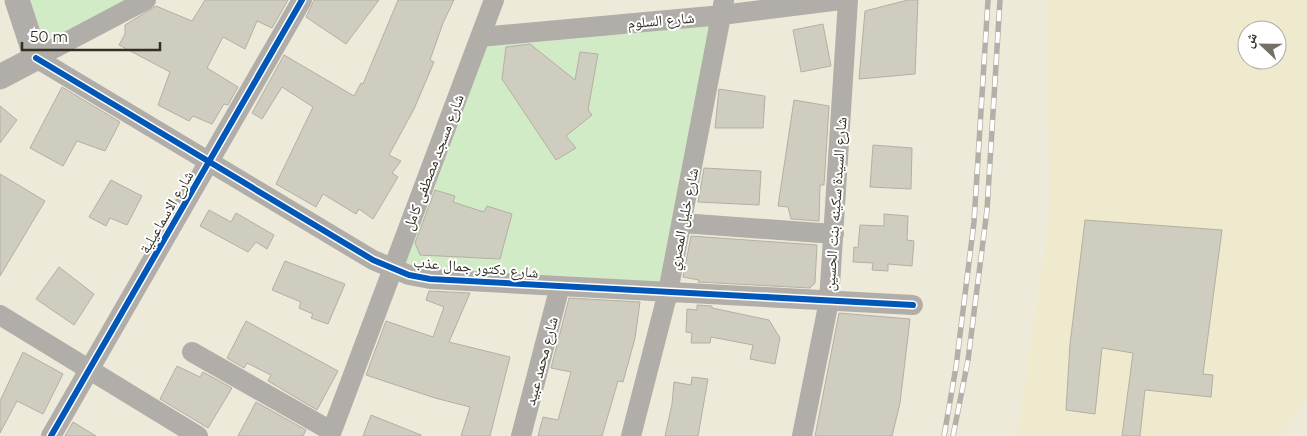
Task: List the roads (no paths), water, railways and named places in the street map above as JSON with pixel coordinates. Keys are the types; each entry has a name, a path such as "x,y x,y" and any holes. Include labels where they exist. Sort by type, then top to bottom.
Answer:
{"street":[{"path":"17,0 36,58"},
{"path":"0,77 146,0"},
{"name":"شارع الاسماعيلية","path":"51,436 90,372 302,0"},
{"name":"شارع مسجد مصطفى كامل","path":"331,434 494,0"},
{"name":"شارع السلوم","path":"480,37 723,7 841,0"},
{"name":"شارع السيدة سكينه بنت الحسين","path":"802,436 830,301 848,0"},
{"name":"شارع خليل المصري","path":"632,436 668,292 723,7"},
{"name":"شارع دكتور جمال عذب","path":"36,58 358,251 393,269 430,279 913,305"},
{"path":"682,223 834,234"},
{"name":"شارع محمد عبيد","path":"521,436 560,286"},
{"path":"0,315 90,372 177,431 198,436"},
{"path":"192,352 331,434"}],"railway":[{"path":"944,436 956,367 974,222 988,0"},
{"path":"953,436 968,360 987,210 1000,0"}]}
